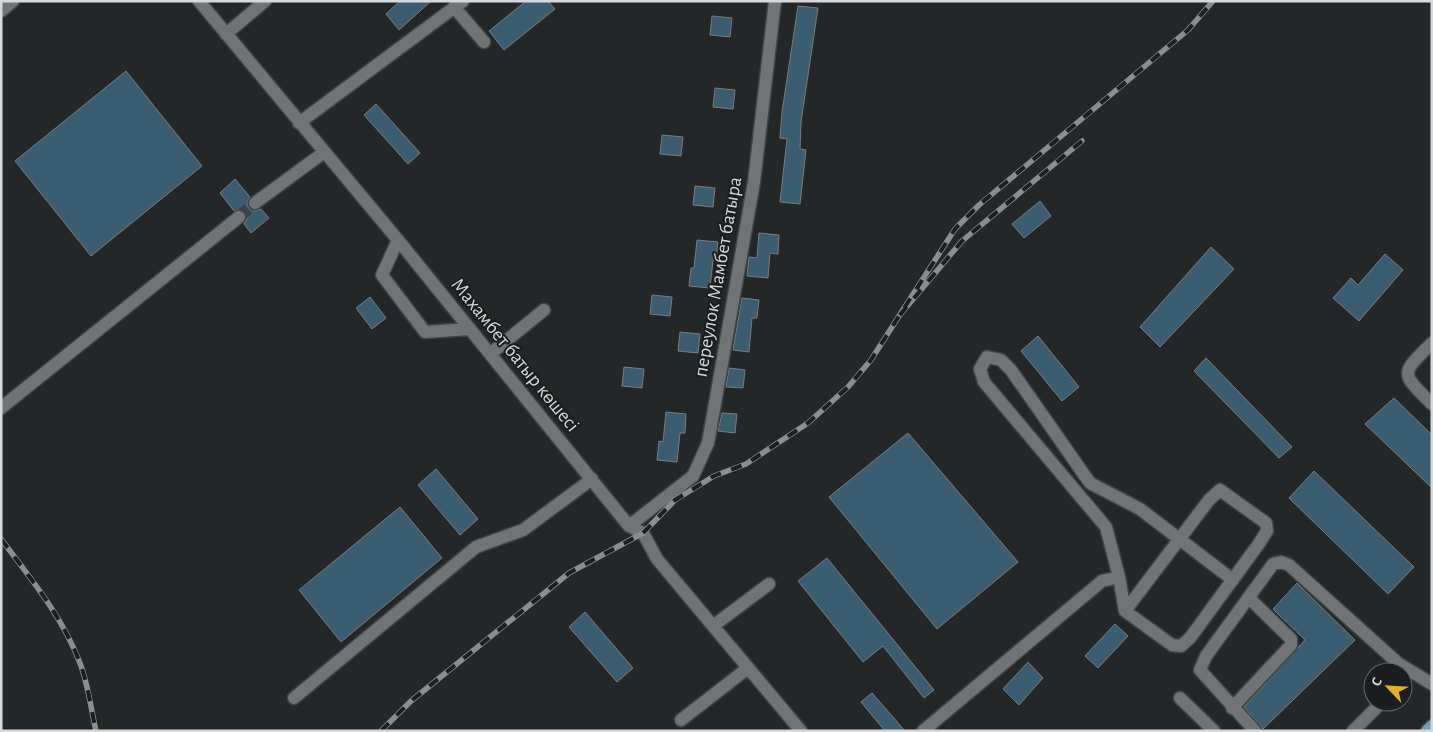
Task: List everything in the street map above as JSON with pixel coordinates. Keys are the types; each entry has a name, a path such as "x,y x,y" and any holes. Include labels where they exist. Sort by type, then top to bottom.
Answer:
{"main road":[{"path":"1428,731 1432,726"}],"street":[{"path":"1,11 13,1"},
{"name":"Махамбет батыр көшесі","path":"199,1 323,153 398,240 630,526 643,533 657,559 801,731"},
{"path":"226,34 265,1"},
{"name":"переулок Мамбет батыра","path":"630,526 693,476 708,443 754,182 775,1"},
{"path":"299,123 458,4 484,42"},
{"path":"255,203 323,153"},
{"path":"1,408 239,217"},
{"path":"398,240 382,275 425,332 470,329"},
{"path":"490,354 544,310"},
{"path":"1432,343 1411,364 1407,373 1408,381 1432,404"},
{"path":"1125,612 1179,540 1209,500 1220,490 1252,511 1266,523 1266,530 1233,580 1190,638 1181,646 1172,645 1125,612 1120,577 1106,527 984,382 980,369 987,357 1001,360 1011,370 1090,484 1140,509 1179,540 1233,580"},
{"path":"294,698 476,547 523,530 592,480"},
{"path":"1254,731 1200,670 1206,656 1273,564 1280,562 1290,565 1397,662"},
{"path":"923,731 1102,581 1120,577"},
{"path":"713,626 769,584"},
{"path":"1232,708 1291,645 1291,639 1248,598"},
{"path":"681,720 748,668"},
{"path":"1413,678 1432,684"},
{"path":"1180,698 1214,731"},
{"path":"1353,731 1372,712"}],"building":[{"path":"400,1 431,1 399,30 386,14"},
{"path":"526,1 548,1 555,9 504,50 489,31"},
{"path":"798,6 818,8 801,122 800,149 806,150 800,204 780,202 787,139 780,138 782,112"},
{"path":"712,16 732,18 730,37 710,35"},
{"path":"126,71 202,166 91,256 15,161"},
{"path":"715,88 735,90 733,109 713,107"},
{"path":"376,104 420,153 408,164 364,115"},
{"path":"662,135 683,137 681,156 660,154"},
{"path":"235,179 250,197 247,203 249,208 255,211 261,209 269,218 251,233 244,224 247,219 246,212 241,209 234,211 220,193"},
{"path":"695,186 715,188 713,207 693,205"},
{"path":"1040,201 1051,216 1024,238 1012,224"},
{"path":"759,233 779,235 778,254 770,253 768,278 747,276 749,257 757,258"},
{"path":"697,240 718,242 716,261 713,260 710,288 689,286 691,268 694,268"},
{"path":"1211,247 1234,269 1160,347 1140,327"},
{"path":"1385,254 1403,270 1359,321 1333,298 1351,278 1358,285"},
{"path":"652,295 672,297 670,316 650,314"},
{"path":"370,297 386,318 372,329 356,308"},
{"path":"742,298 759,300 757,318 752,318 749,352 733,350"},
{"path":"680,332 700,334 698,353 678,351"},
{"path":"1038,336 1079,387 1062,401 1021,351"},
{"path":"1206,358 1292,447 1279,458 1194,371"},
{"path":"624,367 644,369 642,388 622,386"},
{"path":"729,368 745,370 743,388 726,387"},
{"path":"1394,398 1432,435 1432,488 1365,424"},
{"path":"666,412 686,414 685,433 680,433 677,462 657,460 659,441 663,442"},
{"path":"722,413 737,414 735,433 718,431"},
{"path":"908,433 1018,562 937,629 829,497"},
{"path":"436,469 478,519 460,535 418,485"},
{"path":"1314,471 1414,567 1388,594 1289,498"},
{"path":"400,507 442,558 341,642 299,590"},
{"path":"827,558 934,690 924,698 883,646 863,662 798,581"},
{"path":"1297,583 1355,640 1263,729 1244,707 1305,640 1273,609"},
{"path":"585,612 633,668 617,682 569,627"},
{"path":"1115,624 1128,636 1098,668 1085,656"},
{"path":"1028,662 1043,678 1019,705 1003,689"},
{"path":"872,693 905,731 885,731 861,702"}],"tunnel":[{"path":"239,217 255,203"}],"railway":[{"path":"1082,141 962,241 899,316 955,229 979,205 1188,30 1213,1"},
{"path":"381,731 411,701 569,573 643,533 675,500 714,476 746,464 808,423 848,387 871,360 899,316"},
{"path":"1,539 45,598 73,646 85,679 96,731"}]}
